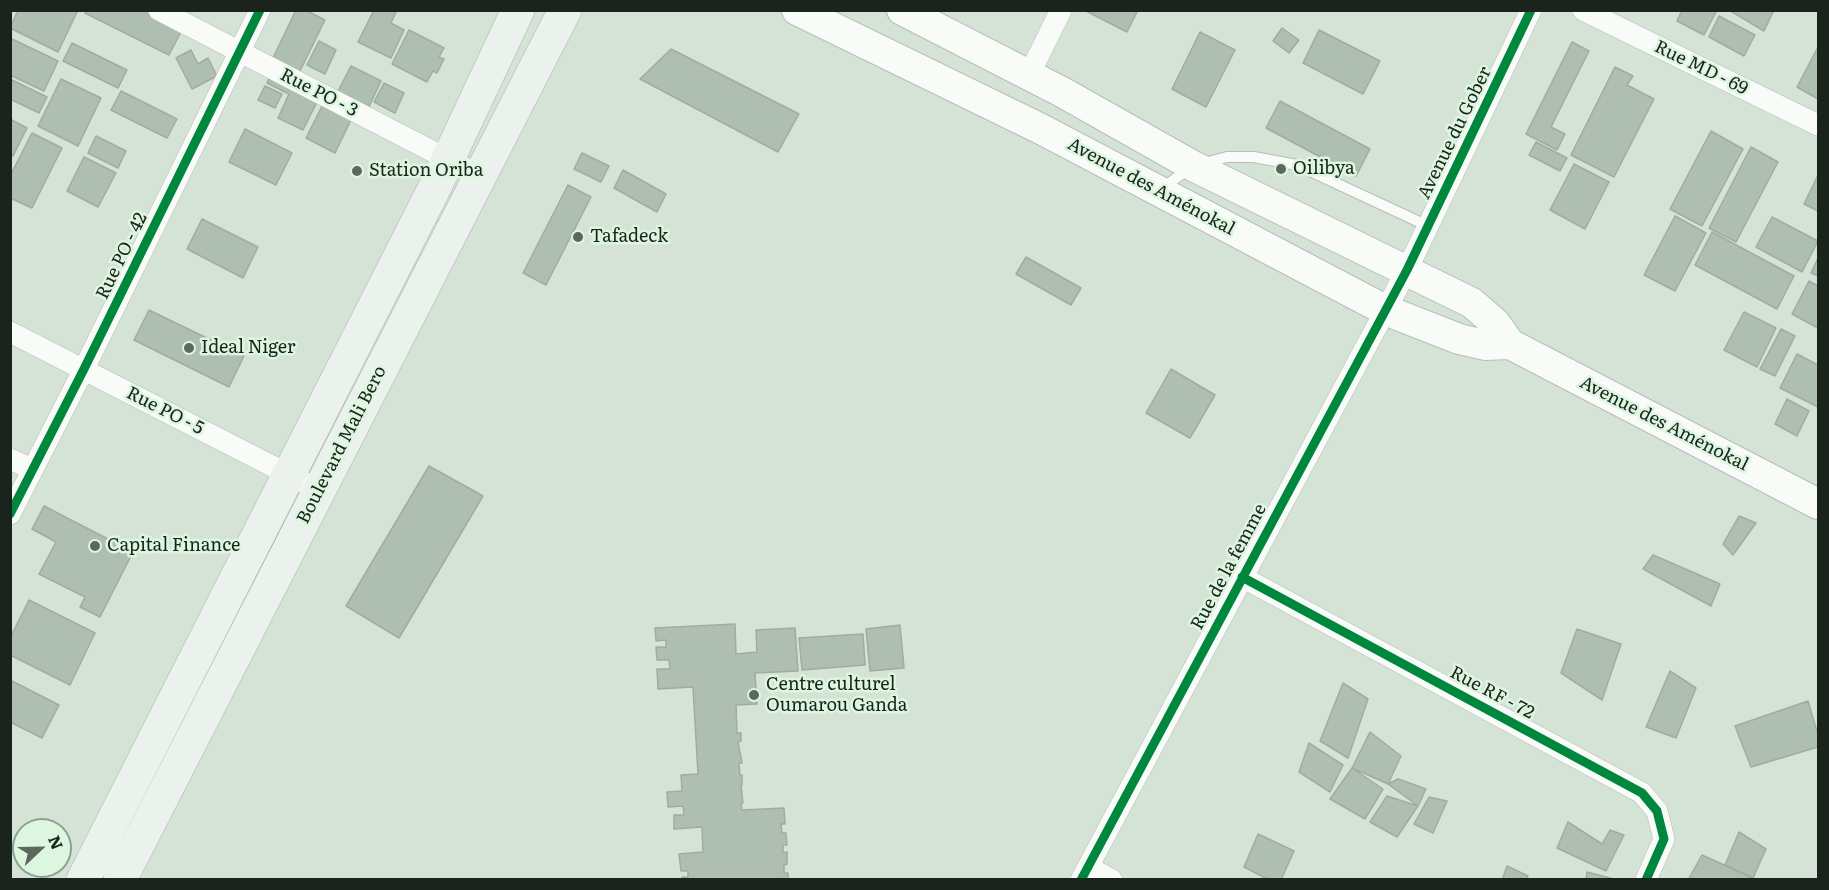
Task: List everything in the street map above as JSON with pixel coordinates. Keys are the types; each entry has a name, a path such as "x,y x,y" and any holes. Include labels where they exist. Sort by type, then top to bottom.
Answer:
{"main road":[{"name":"Boulevard Mali Bero","path":"83,879 448,160 518,10"},
{"name":"Boulevard Mali Bero","path":"120,879 565,10"},
{"name":"Avenue des Aménokal","path":"797,10 1041,129 1385,310 1459,339 1485,345 1510,344"},
{"name":"Avenue des Aménokal","path":"902,10 933,28 1062,92 1192,166 1472,303 1495,323 1510,344 1818,504"},
{"path":"914,67 933,28"},
{"path":"1041,129 1062,92"}],"street":[{"name":"Rue PO - 3","path":"159,10 480,176"},
{"name":"Rue PO - 42","path":"10,514 84,369 260,10"},
{"path":"1029,75 1061,10"},
{"name":"Avenue du Gober","path":"1407,270 1531,10"},
{"name":"Rue MD - 69","path":"1583,10 1818,125"},
{"name":"Rue de la femme","path":"1085,873 1407,270"},
{"name":"Rue PO - 5","path":"10,332 319,490"},
{"path":"10,459 32,469"},
{"name":"Rue RF - 72","path":"1242,577 1642,793 1657,811 1664,839 1646,879"},
{"path":"1085,873 1112,879"}],"lane":[{"path":"1158,190 1192,166 1227,157 1254,157 1297,165 1428,226"}],"building":[{"path":"18,10 78,10 58,52 10,28"},
{"path":"86,10 149,10 183,28 169,55 85,13"},
{"path":"296,10 305,10 325,20 299,73 272,60"},
{"path":"374,10 397,10 391,23 404,30 391,58 358,42"},
{"path":"1084,10 1138,10 1127,32"},
{"path":"1682,10 1717,10 1704,35 1677,21"},
{"path":"1729,10 1774,10 1764,31"},
{"path":"1719,16 1755,35 1744,56 1709,37"},
{"path":"1282,28 1299,40 1289,53 1273,41"},
{"path":"409,30 444,48 439,57 444,59 437,73 433,71 427,82 392,64"},
{"path":"1319,30 1380,61 1363,94 1303,63"},
{"path":"1200,32 1235,50 1206,107 1172,89"},
{"path":"10,38 58,61 44,91 10,75"},
{"path":"319,41 336,50 325,74 307,65"},
{"path":"1572,42 1589,51 1551,127 1565,134 1557,150 1526,134"},
{"path":"72,43 127,70 118,88 63,61"},
{"path":"1818,47 1818,99 1797,87"},
{"path":"671,49 799,114 778,152 640,79"},
{"path":"191,50 198,64 208,58 217,76 192,89 176,58"},
{"path":"351,66 381,81 368,109 337,93"},
{"path":"1615,67 1633,76 1627,85 1654,99 1614,177 1571,155"},
{"path":"272,72 320,96 303,130 278,118 289,94 267,83"},
{"path":"61,79 101,98 78,146 38,126"},
{"path":"12,80 47,97 39,113 10,99"},
{"path":"384,83 404,93 395,113 374,102"},
{"path":"265,86 282,94 275,108 258,100"},
{"path":"121,91 177,119 167,138 111,110"},
{"path":"1280,101 1370,149 1356,176 1266,128"},
{"path":"322,106 351,120 335,153 306,138"},
{"path":"10,119 27,128 13,156 10,155"},
{"path":"245,129 292,153 276,185 229,162"},
{"path":"1711,131 1743,149 1702,226 1670,209"},
{"path":"32,133 62,148 32,208 10,198 10,176"},
{"path":"96,136 126,151 118,168 88,153"},
{"path":"1536,142 1567,158 1560,171 1529,155"},
{"path":"1751,147 1778,162 1736,242 1709,228"},
{"path":"582,153 609,166 601,182 574,169"},
{"path":"84,157 116,173 98,207 67,191"},
{"path":"1574,164 1609,182 1585,229 1550,210"},
{"path":"623,170 666,194 657,212 614,188"},
{"path":"1818,175 1818,211 1804,204"},
{"path":"568,185 591,197 546,285 523,273"},
{"path":"1675,216 1706,233 1675,291 1644,275"},
{"path":"1772,217 1818,241 1802,272 1756,247"},
{"path":"202,219 258,247 243,278 187,249"},
{"path":"1712,232 1794,276 1777,309 1695,265"},
{"path":"1026,257 1081,288 1071,305 1016,274"},
{"path":"1818,258 1818,276 1811,273"},
{"path":"1809,281 1818,286 1818,328 1792,314"},
{"name":"Ideal Niger","path":"149,310 244,356 229,387 134,340"},
{"path":"1744,312 1776,328 1757,367 1724,350"},
{"path":"1781,329 1795,336 1775,376 1760,369"},
{"path":"1797,354 1818,365 1818,407 1780,388"},
{"path":"1171,369 1215,395 1190,438 1146,413"},
{"path":"1787,399 1809,411 1797,436 1775,424"},
{"path":"429,466 483,496 399,638 346,606"},
{"path":"44,506 133,552 100,617 80,607 85,597 39,574 56,542 32,529"},
{"path":"1739,516 1756,523 1733,555 1723,544"},
{"path":"1653,555 1720,584 1711,606 1643,569"},
{"path":"29,600 95,633 70,685 10,655 10,638"},
{"path":"735,624 736,654 757,652 756,630 795,628 798,671 755,673 757,704 736,705 737,733 741,733 741,741 738,742 742,763 739,763 740,776 742,775 742,810 784,808 785,824 781,824 782,833 786,833 787,845 783,845 783,853 787,852 784,873 788,873 788,880 682,880 682,877 688,877 688,871 681,871 679,854 703,852 702,827 674,829 674,815 684,815 683,806 668,807 667,792 682,791 681,775 698,774 693,687 658,689 657,669 670,669 669,660 657,660 656,647 666,647 666,640 656,641 655,628"},
{"path":"900,625 904,668 870,671 866,629"},
{"path":"1577,629 1621,644 1602,700 1561,673"},
{"path":"863,634 865,665 802,670 799,638"},
{"path":"1670,671 1696,688 1676,738 1646,727"},
{"path":"10,680 59,705 42,738 10,722"},
{"path":"1343,683 1368,699 1348,758 1320,741"},
{"path":"1808,701 1818,735 1818,747 1751,767 1735,726"},
{"path":"1370,732 1401,756 1388,784 1352,768"},
{"path":"1309,743 1343,765 1330,792 1299,772"},
{"path":"1352,768 1383,789 1365,819 1330,799"},
{"path":"1398,779 1426,789 1418,806 1388,784"},
{"path":"1387,796 1418,806 1397,837 1370,822"},
{"path":"1429,797 1447,801 1433,833 1414,824"},
{"path":"1568,822 1602,844 1610,830 1624,835 1606,871 1557,848"},
{"path":"1739,832 1766,849 1753,878 1725,865"},
{"path":"1258,834 1294,851 1281,880 1269,880 1244,867"},
{"path":"1702,855 1753,878 1752,880 1688,880"},
{"path":"1507,866 1528,876 1526,880 1502,880"},
{"path":"1587,872 1614,879 1586,880"}],"cycle path":[{"path":"10,514 84,369 260,10"},
{"path":"1081,880 1407,270 1531,10"},
{"path":"1242,577 1642,793 1657,811 1664,839 1646,880"}],"place":[{"name":"Oilibya","path":"1281,169"},
{"name":"Station Oriba","path":"357,171"},
{"name":"Tafadeck","path":"578,237"},
{"name":"Ideal Niger","path":"189,348"},
{"name":"Capital Finance","path":"95,546"},
{"name":"Centre culturel Oumarou Ganda","path":"754,695"}]}
